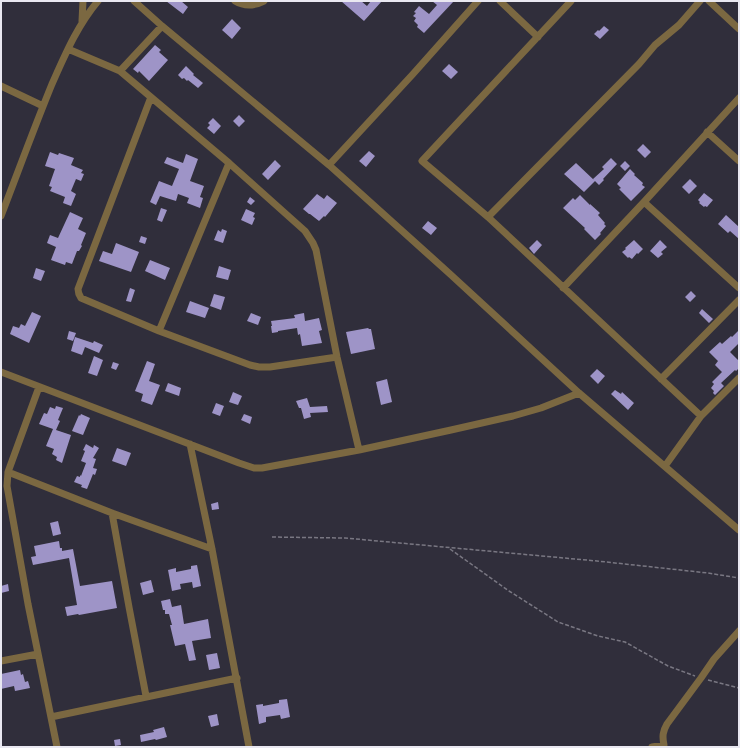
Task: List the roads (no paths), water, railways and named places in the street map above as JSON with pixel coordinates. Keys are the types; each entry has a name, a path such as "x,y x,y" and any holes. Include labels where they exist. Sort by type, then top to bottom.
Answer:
{"street":[{"path":"82,22 83,1"},
{"path":"1,216 68,49 82,22 98,1"},
{"path":"134,1 328,165 450,274 579,393 739,530"},
{"path":"235,1 247,6 257,5 264,1"},
{"path":"328,165 478,1"},
{"path":"500,1 538,37"},
{"path":"571,1 422,161 488,217 700,416"},
{"path":"488,217 640,64 655,45 679,25 700,1"},
{"path":"709,1 739,29"},
{"path":"120,71 162,26"},
{"path":"68,49 120,71 229,163 305,231 316,250 337,357 359,450"},
{"path":"1,86 44,106"},
{"path":"151,97 78,291 81,298 158,331 250,365 270,367 337,357"},
{"path":"563,288 739,98"},
{"path":"708,132 739,161"},
{"path":"158,331 229,163"},
{"path":"644,202 739,288"},
{"path":"661,380 739,300"},
{"path":"1,372 239,464 254,468 262,468 359,450 513,416 541,408 579,393"},
{"path":"665,466 700,416 739,378"},
{"path":"39,387 8,472 7,486 57,747"},
{"path":"190,444 212,549 249,747"},
{"path":"8,472 112,513 212,549"},
{"path":"112,513 146,696"},
{"path":"652,747 664,746 662,736 664,729 714,659 739,631"},
{"path":"1,661 38,654"},
{"path":"51,717 237,678"}]}
